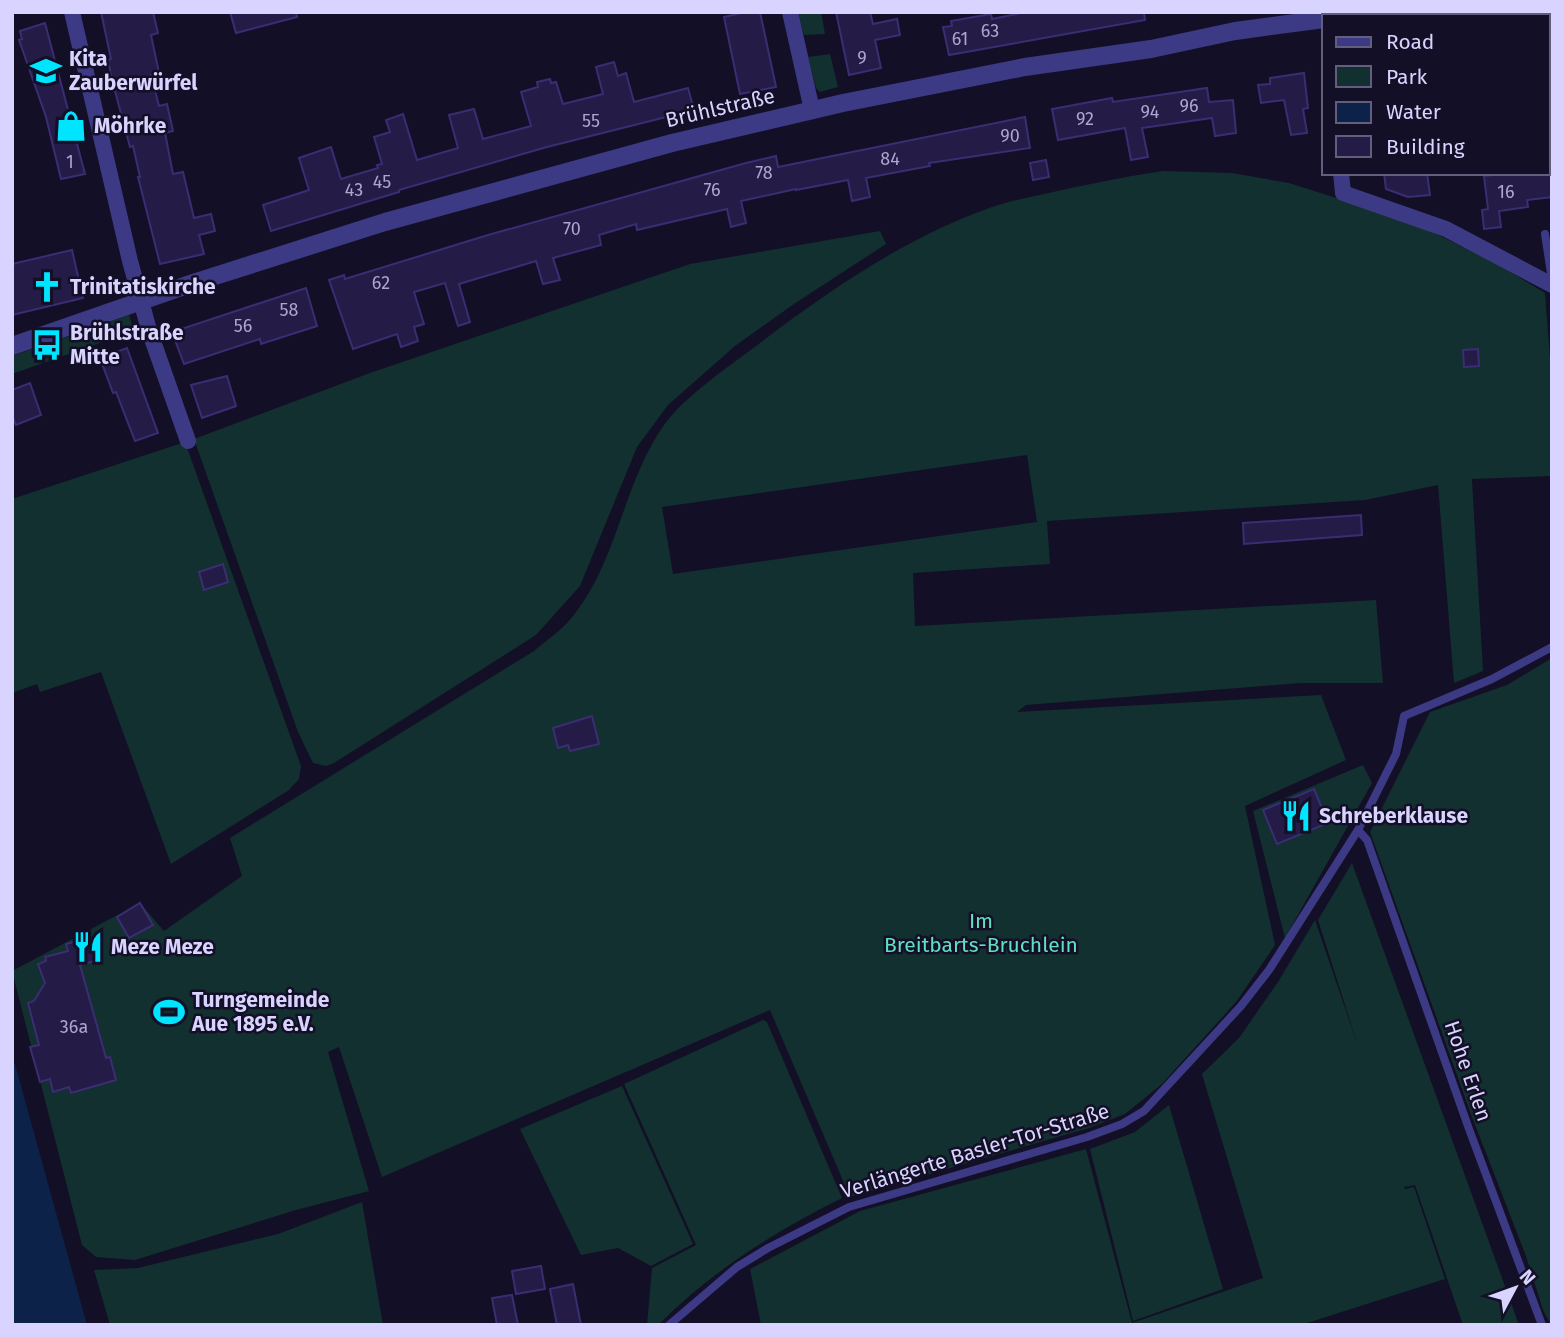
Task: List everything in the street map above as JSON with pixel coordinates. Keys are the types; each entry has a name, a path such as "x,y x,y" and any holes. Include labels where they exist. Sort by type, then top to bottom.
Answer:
{"street":[{"path":"72,12 106,168 141,301 188,441"},
{"path":"790,12 812,110"},
{"name":"Brühlstraße","path":"12,346 196,282 410,214 577,167 812,110 1025,67 1151,49 1236,31 1322,20"},
{"path":"1340,175 1343,193 1446,229 1552,285"}],"lane":[{"path":"1545,234 1552,280"},
{"name":"Verlängerte Basler-Tor-Straße","path":"669,1325 737,1267 768,1248 849,1207 1087,1137 1122,1124 1144,1111 1241,1006 1269,970 1358,830 1395,754 1404,716 1492,679 1552,647"},
{"name":"Hohe Erlen","path":"1358,830 1367,840 1469,1129 1542,1325"}],"green space":[{"path":"798,12 821,12 825,34 804,35"},
{"path":"830,54 838,87 820,92 816,88 808,57"},
{"name":"Im Breitbarts-Bruchlein","path":"1163,171 1232,173 1289,183 1412,222 1499,265 1545,293 1552,385 1552,476 1472,479 1483,671 1454,683 1438,485 1365,500 1047,521 1050,564 913,573 915,626 1376,600 1383,683 1300,683 1026,705 1017,712 1321,695 1346,760 1245,806 1275,945 1236,1002 1162,1084 1125,1114 1089,1128 850,1197 770,1010 382,1177 339,1047 328,1052 369,1191 296,1210 135,1260 96,1257 82,1245 12,971 140,903 164,931 242,876 230,838 534,651 555,634 573,616 600,571 639,471 664,425 707,383 811,305 869,267 960,219 1011,201","holes":["1027,455 1037,522 673,574 662,507"]},
{"path":"880,231 886,244 735,346 668,405 637,447 580,586 536,635 334,763 326,766 313,763 298,732 194,439 370,373 690,264"},
{"path":"129,315 134,331 12,374 12,356"},
{"path":"185,442 301,766 299,779 289,790 171,864 101,672 40,692 37,684 12,693 12,499"},
{"path":"1552,658 1551,1325 1543,1310 1526,1256 1472,1117 1370,832 1430,712 1507,685"},
{"path":"1363,765 1372,783 1285,938 1253,811"},
{"path":"1352,863 1519,1325 1463,1325 1415,1185 1404,1187 1414,1187 1445,1279 1301,1325 761,1325 750,1269 860,1211 1086,1149 1132,1323 1263,1278 1202,1074 1239,1038 1278,982 1315,920 1358,1046 1318,920"},
{"path":"763,1020 767,1022 842,1198 745,1254 700,1287 658,1325 647,1325 652,1268 696,1245 624,1084"},
{"path":"622,1086 693,1244 651,1266 618,1248 581,1255 520,1129"},
{"path":"1169,1105 1223,1289 1133,1321 1090,1149 1135,1132"},
{"path":"362,1202 383,1325 110,1325 94,1270 138,1268 278,1234"}],"water":[{"path":"12,1060 15,1064 87,1325 12,1325"}],"building":[{"path":"101,12 153,12 158,33 151,35 159,73 151,75 159,106 167,104 173,131 165,133 173,174 183,172 194,218 211,214 215,231 199,235 204,254 160,264 133,146 130,147 112,80 108,60 111,59"},
{"path":"230,12 296,12 297,17 236,33"},
{"path":"760,12 776,87 740,94 724,17"},
{"path":"836,12 870,12 873,24 897,19 900,35 875,40 881,68 849,75"},
{"path":"1026,12 1144,12 1145,20 949,55 943,27 952,26 951,21 991,14 992,19"},
{"path":"45,23 85,174 61,179 46,117 19,40 22,39 20,31"},
{"path":"614,62 618,76 626,73 634,102 688,88 694,110 547,147 271,231 263,205 309,190 299,158 331,147 341,179 378,168 377,165 382,164 374,137 390,132 386,120 403,114 417,160 458,148 449,115 474,109 483,139 531,126 521,92 538,87 537,82 550,79 551,83 556,82 563,104 603,94 596,67"},
{"path":"1304,73 1308,108 1303,109 1307,133 1291,135 1284,100 1261,103 1258,85 1270,84 1270,78"},
{"path":"1207,88 1209,102 1233,100 1236,133 1215,136 1212,118 1142,128 1148,157 1131,160 1125,128 1058,140 1052,109 1112,98 1113,102"},
{"path":"1025,117 1030,148 929,163 930,166 866,178 870,197 852,201 848,180 796,189 741,201 746,223 731,227 727,209 637,230 636,224 599,235 601,245 553,258 560,280 543,284 536,261 459,284 470,322 458,326 445,283 414,292 424,324 414,327 418,341 401,347 397,334 353,349 329,280 344,275 345,279 488,235 746,163 776,156 778,167"},
{"path":"1046,160 1049,177 1033,180 1030,163"},
{"path":"1552,173 1552,197 1527,200 1528,207 1499,211 1501,227 1484,229 1482,210 1488,209 1484,176"},
{"path":"1384,175 1427,175 1430,195 1408,197 1386,189"},
{"name":"Trinitatiskirche","path":"72,250 83,298 12,315 12,264"},
{"path":"306,288 317,326 261,344 260,339 184,364 172,332"},
{"path":"127,348 158,433 135,441 100,358"},
{"path":"1478,349 1479,366 1464,367 1463,350"},
{"path":"227,376 236,406 202,418 191,385"},
{"path":"30,383 41,415 16,425 12,415 12,390"},
{"path":"1361,515 1362,535 1244,544 1243,523"},
{"path":"223,564 228,582 204,590 199,572"},
{"path":"592,716 599,744 570,751 568,745 558,748 553,728"},
{"name":"Schreberklause","path":"1314,789 1328,823 1277,844 1263,810"},
{"path":"140,903 153,925 129,938 117,917"},
{"path":"89,938 95,961 80,965 106,1058 110,1057 116,1080 71,1093 69,1087 53,1092 50,1079 40,1082 30,1047 39,1045 28,1003 34,1001 45,983 38,964 46,961 45,957 68,951 66,944"},
{"path":"541,1266 545,1289 516,1294 512,1271"},
{"path":"573,1284 581,1325 557,1325 550,1289"},
{"path":"512,1295 518,1325 497,1325 492,1298"}],"place":[{"name":"Kita Zauberwürfel","path":"46,71"},
{"name":"Möhrke","path":"71,126"},
{"name":"Trinitatiskirche","path":"47,287"},
{"name":"Brühlstraße Mitte","path":"47,345"},
{"name":"Schreberklause","path":"1296,816"},
{"name":"Meze Meze","path":"88,947"},
{"name":"Turngemeinde Aue 1895 e.V.","path":"169,1012"}]}
